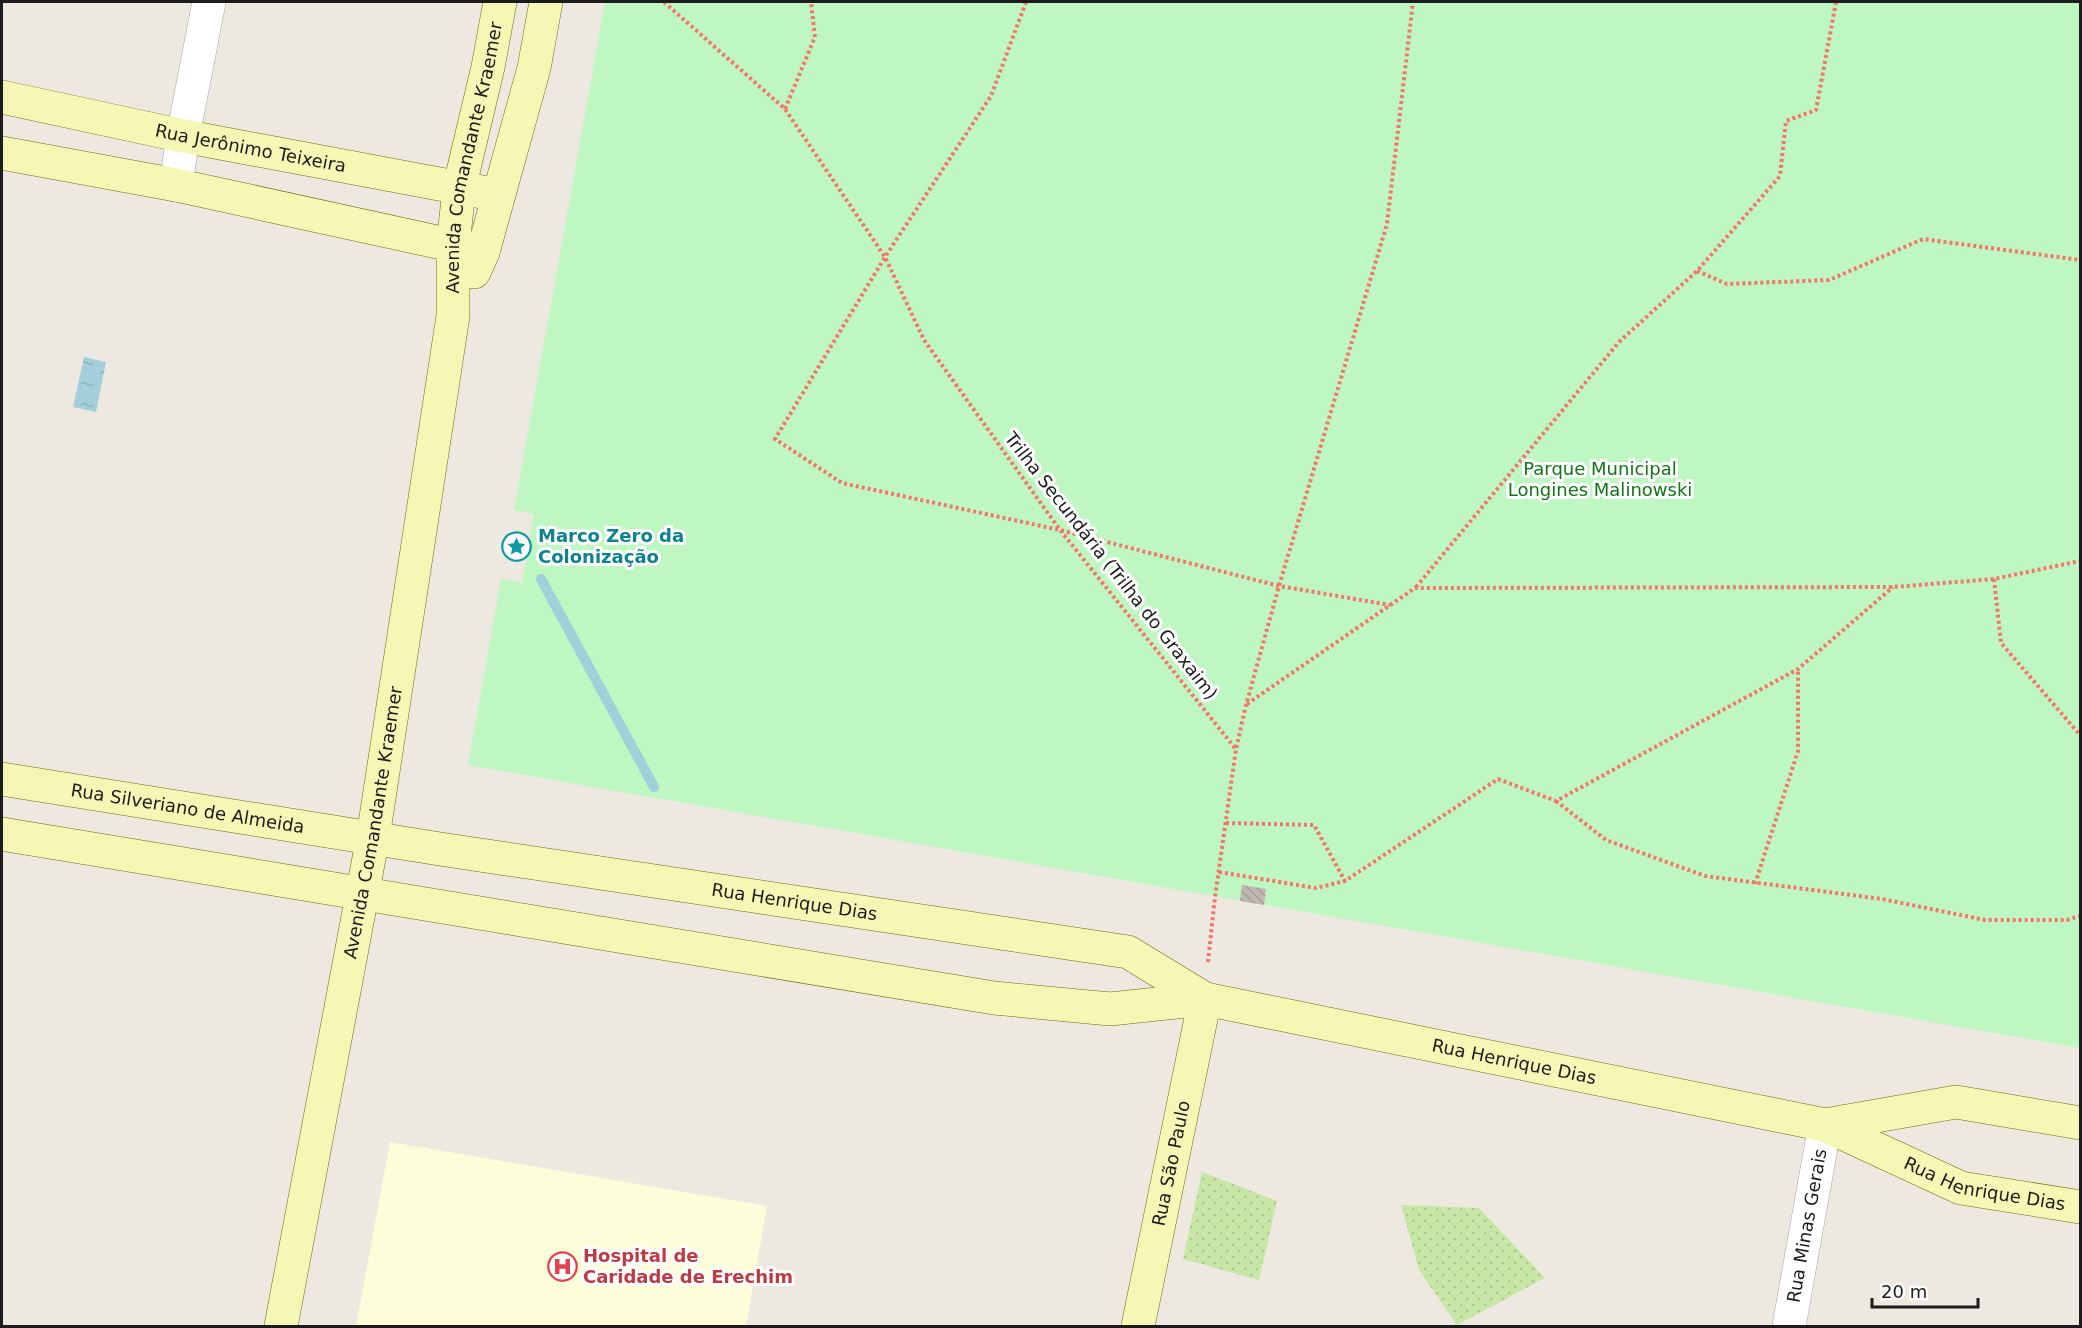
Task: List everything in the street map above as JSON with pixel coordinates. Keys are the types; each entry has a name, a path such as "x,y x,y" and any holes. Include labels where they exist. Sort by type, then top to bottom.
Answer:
{"street":[{"path":"176,186 183,136 209,2"},
{"name":"Avenida Comandante Kraemer","path":"468,249 459,189 488,67 500,2"},
{"name":"Avenida Comandante Kraemer","path":"281,1326 373,837 453,316 468,249 498,195 534,68 546,2"},
{"name":"Rua Jerônimo Teixeira","path":"2,98 183,136 498,195"},
{"path":"2,153 176,186 468,249"},
{"name":"Rua Silveriano de Almeida","path":"2,779 373,837"},
{"path":"2,834 361,894"},
{"name":"Rua Henrique Dias","path":"373,837 1128,952 1205,999"},
{"name":"Rua Henrique Dias","path":"361,894 994,998 1110,1009 1205,999 1825,1125 1961,1188 2080,1207"},
{"name":"Rua São Paulo","path":"1138,1326 1205,999"},
{"name":"Rua Henrique Dias","path":"1825,1125 1956,1102 2080,1123"},
{"name":"Rua Minas Gerais","path":"1789,1326 1825,1125"}],"path":[{"name":"Trilha Secundária (Trilha do Graxaim)","path":"664,2 785,109 885,257 924,340 1060,530 1236,749"},
{"path":"785,109 815,37 811,2"},
{"path":"1026,2 991,96 885,257 775,439 842,483 1060,530 1279,586 1390,605"},
{"path":"1205,999 1236,749 1246,705 1279,586 1388,224 1413,2"},
{"path":"1246,705 1415,588 1619,342 1697,271 1780,176 1786,121 1816,110 1836,2"},
{"path":"1697,271 1727,284 1829,280 1923,239 2080,260"},
{"path":"1415,588 1893,587 1994,579 2080,561"},
{"path":"1994,579 2001,643 2080,735"},
{"path":"1556,801 1798,669 1893,587"},
{"path":"1755,884 1798,751 1798,669"},
{"path":"1219,872 1316,888 1345,881 1498,779 1556,801 1606,840 1705,876 1882,899 1984,920 2067,920 2080,916"},
{"path":"1226,823 1314,825 1345,881"}],"shaded area":[{"name":"Hospital de Caridade de Erechim","path":"390,1142 767,1206 746,1326 356,1326"}],"green space":[{"name":"Parque Municipal Longines Malinowski","path":"605,2 2080,2 2080,1048 468,765 501,579 522,583 534,514 514,510"},
{"path":"1202,1172 1277,1201 1259,1280 1183,1259"},
{"path":"1401,1205 1479,1208 1545,1278 1457,1325 1419,1270"}],"water":[{"path":"84,357 106,362 96,412 73,407"}],"building":[{"path":"1242,885 1266,889 1264,905 1240,901"}],"waterway":[{"path":"541,579 654,787"}],"place":[{"name":"Marco Zero da Colonização","path":"517,546"},
{"name":"Hospital de Caridade de Erechim","path":"562,1266"}]}
